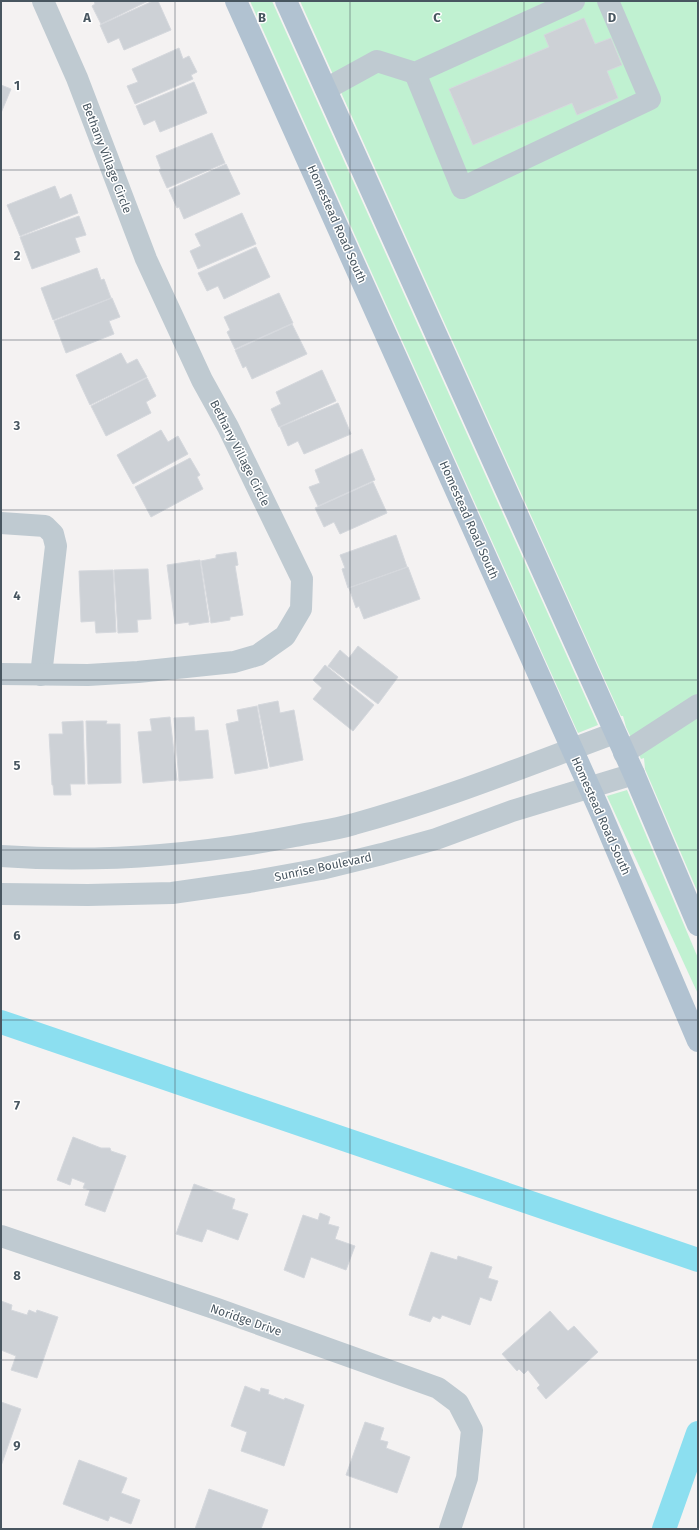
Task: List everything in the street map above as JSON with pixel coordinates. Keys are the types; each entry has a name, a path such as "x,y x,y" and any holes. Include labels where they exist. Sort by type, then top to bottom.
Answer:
{"main road":[{"name":"Homestead Road South","path":"236,1 572,748 698,1041"},
{"path":"286,1 614,733 634,774 698,925"}],"street":[{"name":"Bethany Village Circle","path":"1,674 88,675 138,672 234,662 258,655 284,636 301,609 302,579 228,426 202,380 146,259 77,78 43,1"},
{"path":"326,89 377,61 415,73 574,1"},
{"path":"415,73 462,188 650,99 608,1"},
{"path":"1,523 45,526 53,534 55,540 56,546 42,675"},
{"path":"624,752 698,705"},
{"path":"1,856 76,859 164,855 252,845 352,825 424,804 614,733"},
{"name":"Sunrise Boulevard","path":"1,894 88,895 172,893 299,873 382,854 436,839 512,811 634,774"},
{"name":"Noridge Drive","path":"1,1236 438,1388 458,1403 472,1430 467,1478 450,1529"}],"green space":[{"path":"250,1 272,1 598,725 578,733"},
{"path":"300,1 698,1 698,893 645,769 644,758 641,759 626,727 623,716 621,716"},
{"path":"627,790 698,958 698,994 607,796"}],"building":[{"path":"94,1 148,1 101,24 92,6 95,4"},
{"path":"153,1 158,1 171,30 124,50 119,38 108,43 100,25"},
{"path":"584,18 595,44 611,38 622,65 607,71 618,98 577,115 572,103 473,145 449,89 549,47 544,35"},
{"path":"179,48 183,59 189,56 197,72 191,75 193,79 135,104 127,86 138,82 132,69"},
{"path":"194,82 207,113 160,132 155,120 144,125 136,106"},
{"path":"1,85 11,89 1,113"},
{"path":"212,133 225,163 167,188 159,170 161,169 156,156"},
{"path":"226,164 240,194 184,219 169,190"},
{"path":"55,186 60,199 71,194 78,213 20,236 7,205"},
{"path":"242,213 256,244 198,269 190,251 201,246 195,234"},
{"path":"79,216 86,235 75,238 80,252 32,269 20,237"},
{"path":"256,247 270,277 224,299 218,286 207,291 198,273"},
{"path":"97,268 101,280 104,279 111,298 53,320 41,288"},
{"path":"279,293 293,323 235,349 227,332 230,330 224,317"},
{"path":"112,298 120,317 109,321 114,334 66,353 54,321"},
{"path":"292,324 307,354 252,379 246,366 243,368 235,350"},
{"path":"121,353 127,364 137,359 147,377 90,405 76,375"},
{"path":"322,370 336,401 279,427 271,409 281,404 276,392"},
{"path":"147,378 156,396 146,402 151,413 106,436 91,406"},
{"path":"338,403 351,434 304,454 298,441 288,446 280,427"},
{"path":"161,430 168,442 178,436 188,454 133,484 117,455"},
{"path":"362,449 375,480 318,506 309,487 320,483 315,470"},
{"path":"190,458 200,475 197,477 203,489 151,517 135,487"},
{"path":"373,482 387,513 340,534 334,522 324,527 315,508"},
{"path":"396,535 407,567 348,588 342,569 345,568 340,555"},
{"path":"236,552 238,565 235,566 243,615 230,617 230,620 211,623 201,561 216,558 216,555"},
{"path":"200,560 209,622 189,625 189,622 175,624 167,565"},
{"path":"408,567 420,599 364,619 359,606 356,608 349,588"},
{"path":"148,569 151,619 137,620 138,632 118,633 114,570"},
{"path":"113,570 116,632 96,633 95,621 81,622 79,571"},
{"path":"358,646 398,677 378,704 328,666 340,650 349,658"},
{"path":"325,665 374,705 353,731 313,699 322,688 313,680"},
{"path":"278,701 280,713 294,710 303,760 270,767 258,705"},
{"path":"257,706 268,768 235,774 226,724 239,721 237,710"},
{"path":"170,717 177,780 143,783 138,732 152,731 150,719"},
{"path":"194,717 195,731 208,730 213,778 179,781 174,718"},
{"path":"83,721 85,784 70,784 71,795 54,795 49,734 63,734 62,722"},
{"path":"86,721 107,721 106,724 120,724 121,783 88,784"},
{"path":"73,1137 101,1148 110,1148 111,1151 126,1156 105,1212 85,1205 90,1190 83,1188 85,1183 72,1178 70,1185 57,1180"},
{"path":"194,1184 235,1199 232,1209 248,1214 238,1240 207,1229 202,1242 176,1234"},
{"path":"320,1213 330,1217 328,1224 339,1227 335,1239 355,1246 346,1270 311,1257 304,1278 284,1270 303,1215 318,1220"},
{"path":"431,1252 457,1260 458,1256 492,1267 488,1278 498,1281 491,1301 480,1297 470,1325 442,1315 440,1319 433,1316 430,1322 409,1315"},
{"path":"1,1301 12,1305 11,1310 27,1315 29,1310 36,1313 37,1310 58,1317 37,1378 11,1370 16,1356 1,1350"},
{"path":"550,1311 568,1331 574,1326 598,1352 546,1399 537,1388 540,1385 528,1370 524,1374 519,1369 517,1371 502,1354"},
{"path":"245,1386 260,1392 261,1388 269,1390 268,1394 304,1405 284,1466 241,1451 247,1432 231,1426"},
{"path":"1,1402 21,1409 1,1466"},
{"path":"365,1422 384,1428 380,1440 388,1442 386,1448 410,1457 397,1493 346,1475"},
{"path":"79,1460 127,1478 121,1493 140,1500 131,1524 110,1516 108,1521 63,1504"},
{"path":"209,1489 268,1510 261,1529 195,1529"}],"waterway":[{"path":"1,1022 698,1260"},
{"path":"664,1529 698,1433"}]}
